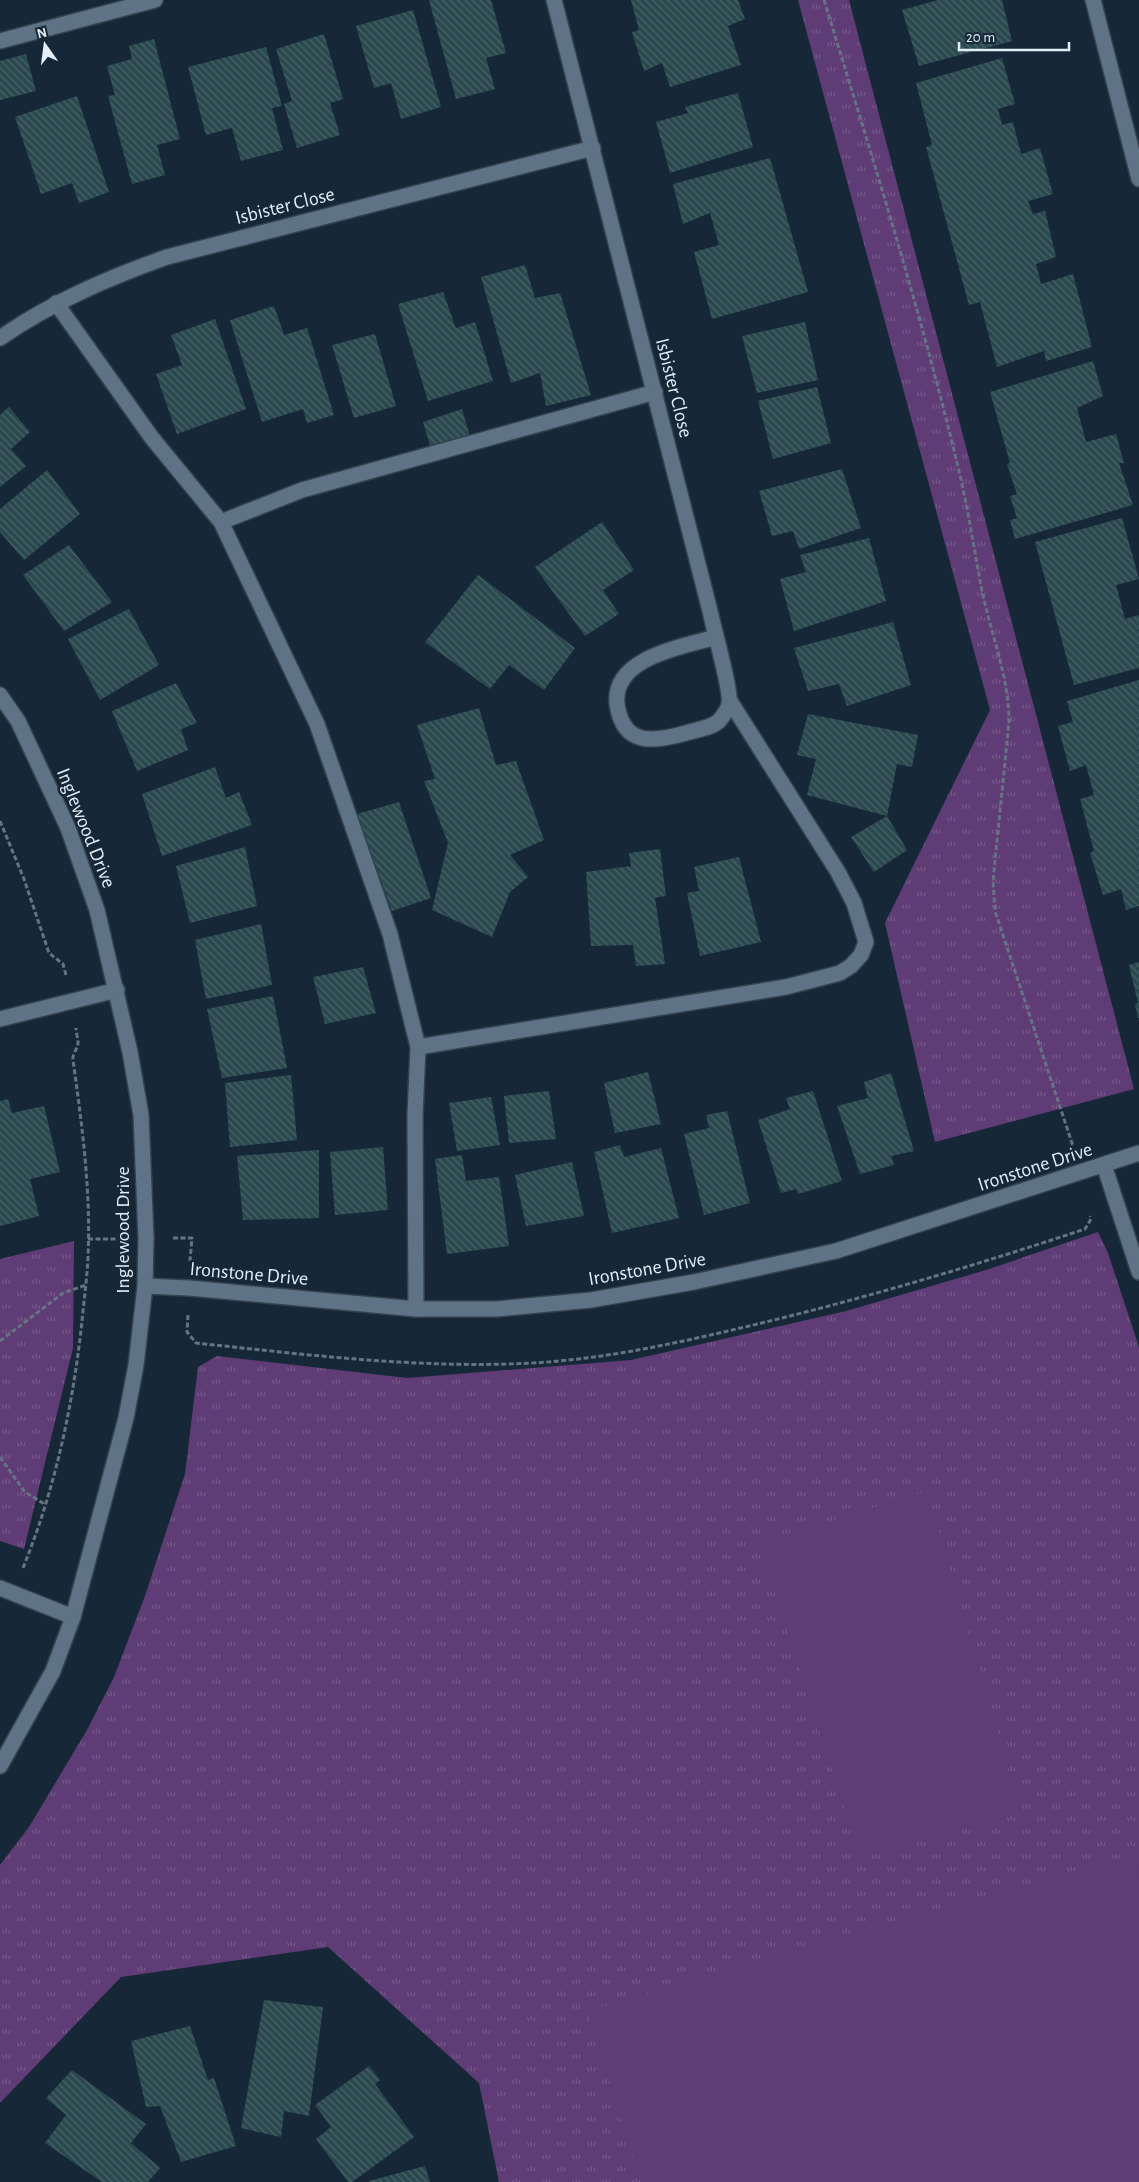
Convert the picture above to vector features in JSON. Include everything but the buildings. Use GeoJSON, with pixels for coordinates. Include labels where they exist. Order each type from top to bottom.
{"type":"FeatureCollection","features":[{"type":"Feature","properties":{"kind":"street"},"geometry":{"type":"LineString","coordinates":[[0,41],[155,0]]}},
{"type":"Feature","properties":{"kind":"street","name":"Isbister Close"},"geometry":{"type":"LineString","coordinates":[[554,0],[655,392],[716,637],[730,702]]}},
{"type":"Feature","properties":{"kind":"street"},"geometry":{"type":"LineString","coordinates":[[1092,0],[1139,179]]}},
{"type":"Feature","properties":{"kind":"street","name":"Isbister Close"},"geometry":{"type":"LineString","coordinates":[[0,338],[56,303],[110,278],[167,257],[593,148]]}},
{"type":"Feature","properties":{"kind":"street"},"geometry":{"type":"LineString","coordinates":[[56,303],[152,438],[221,522],[317,724],[390,934],[418,1047],[415,1116],[416,1309]]}},
{"type":"Feature","properties":{"kind":"street"},"geometry":{"type":"LineString","coordinates":[[221,522],[302,490],[655,392]]}},
{"type":"Feature","properties":{"kind":"street"},"geometry":{"type":"LineString","coordinates":[[716,637],[646,659],[632,666],[623,678],[618,690],[617,704],[622,721],[630,733],[645,740],[661,740],[716,723],[725,714],[730,702]]}},
{"type":"Feature","properties":{"kind":"street","name":"Inglewood Drive"},"geometry":{"type":"LineString","coordinates":[[0,695],[18,721],[68,828],[97,910],[117,990],[141,1115],[146,1204],[145,1286],[136,1365],[126,1418],[73,1617],[53,1670],[0,1766]]}},
{"type":"Feature","properties":{"kind":"street"},"geometry":{"type":"LineString","coordinates":[[418,1047],[786,987],[840,973],[851,966],[861,955],[866,942],[854,903],[832,864],[730,702]]}},
{"type":"Feature","properties":{"kind":"street"},"geometry":{"type":"LineString","coordinates":[[0,1019],[117,990]]}},
{"type":"Feature","properties":{"kind":"street","name":"Ironstone Drive"},"geometry":{"type":"LineString","coordinates":[[145,1286],[189,1288],[416,1309],[496,1309],[591,1300],[796,1261],[836,1251],[1139,1152]]}},
{"type":"Feature","properties":{"kind":"street"},"geometry":{"type":"LineString","coordinates":[[1104,1165],[1139,1272]]}},
{"type":"Feature","properties":{"kind":"street"},"geometry":{"type":"LineString","coordinates":[[7,1591],[73,1617]]}},
{"type":"Feature","properties":{"kind":"path"},"geometry":{"type":"LineString","coordinates":[[824,0],[907,276],[960,473],[982,593],[1006,679],[1009,722],[994,881],[995,910],[1071,1142]]}},
{"type":"Feature","properties":{"kind":"path"},"geometry":{"type":"LineString","coordinates":[[0,822],[24,879],[50,953],[63,964]]}},
{"type":"Feature","properties":{"kind":"path"},"geometry":{"type":"LineString","coordinates":[[7,1591],[36,1534],[46,1505],[61,1448],[76,1372],[88,1256],[88,1206],[81,1116],[72,1057],[78,1043]]}},
{"type":"Feature","properties":{"kind":"path"},"geometry":{"type":"LineString","coordinates":[[187,1332],[196,1343],[381,1363],[511,1364],[589,1358],[705,1336],[880,1292],[1085,1229],[1090,1219]]}},
{"type":"Feature","properties":{"kind":"path"},"geometry":{"type":"LineString","coordinates":[[0,1341],[63,1293],[86,1285]]}},
{"type":"Feature","properties":{"kind":"path"},"geometry":{"type":"LineString","coordinates":[[0,1457],[25,1492],[46,1505]]}},
{"type":"Feature","properties":{"kind":"green space"},"geometry":{"type":"Polygon","coordinates":[[[798,0],[849,0],[1134,1089],[935,1142],[885,923],[990,710],[798,0]]]}},
{"type":"Feature","properties":{"kind":"green space"},"geometry":{"type":"Polygon","coordinates":[[[1098,1232],[1108,1253],[1139,1347],[1139,2182],[499,2182],[479,2083],[328,1947],[121,1977],[0,2103],[0,1865],[29,1827],[87,1730],[114,1677],[145,1596],[185,1474],[198,1367],[217,1356],[407,1378],[631,1360],[846,1311],[986,1270],[1098,1232]]]}},
{"type":"Feature","properties":{"kind":"green space"},"geometry":{"type":"Polygon","coordinates":[[[74,1241],[73,1348],[24,1549],[0,1541],[0,1259],[74,1241]]]}},
{"type":"Feature","properties":{"kind":"green space"},"geometry":{"type":"Polygon","coordinates":[[[927,1491],[1021,1813],[860,1857],[759,1543],[927,1491]]]}},
{"type":"Feature","properties":{"kind":"green space"},"geometry":{"type":"Polygon","coordinates":[[[1133,1854],[1139,1875],[1139,2182],[641,2182],[587,2011],[1133,1854]]]}}]}
